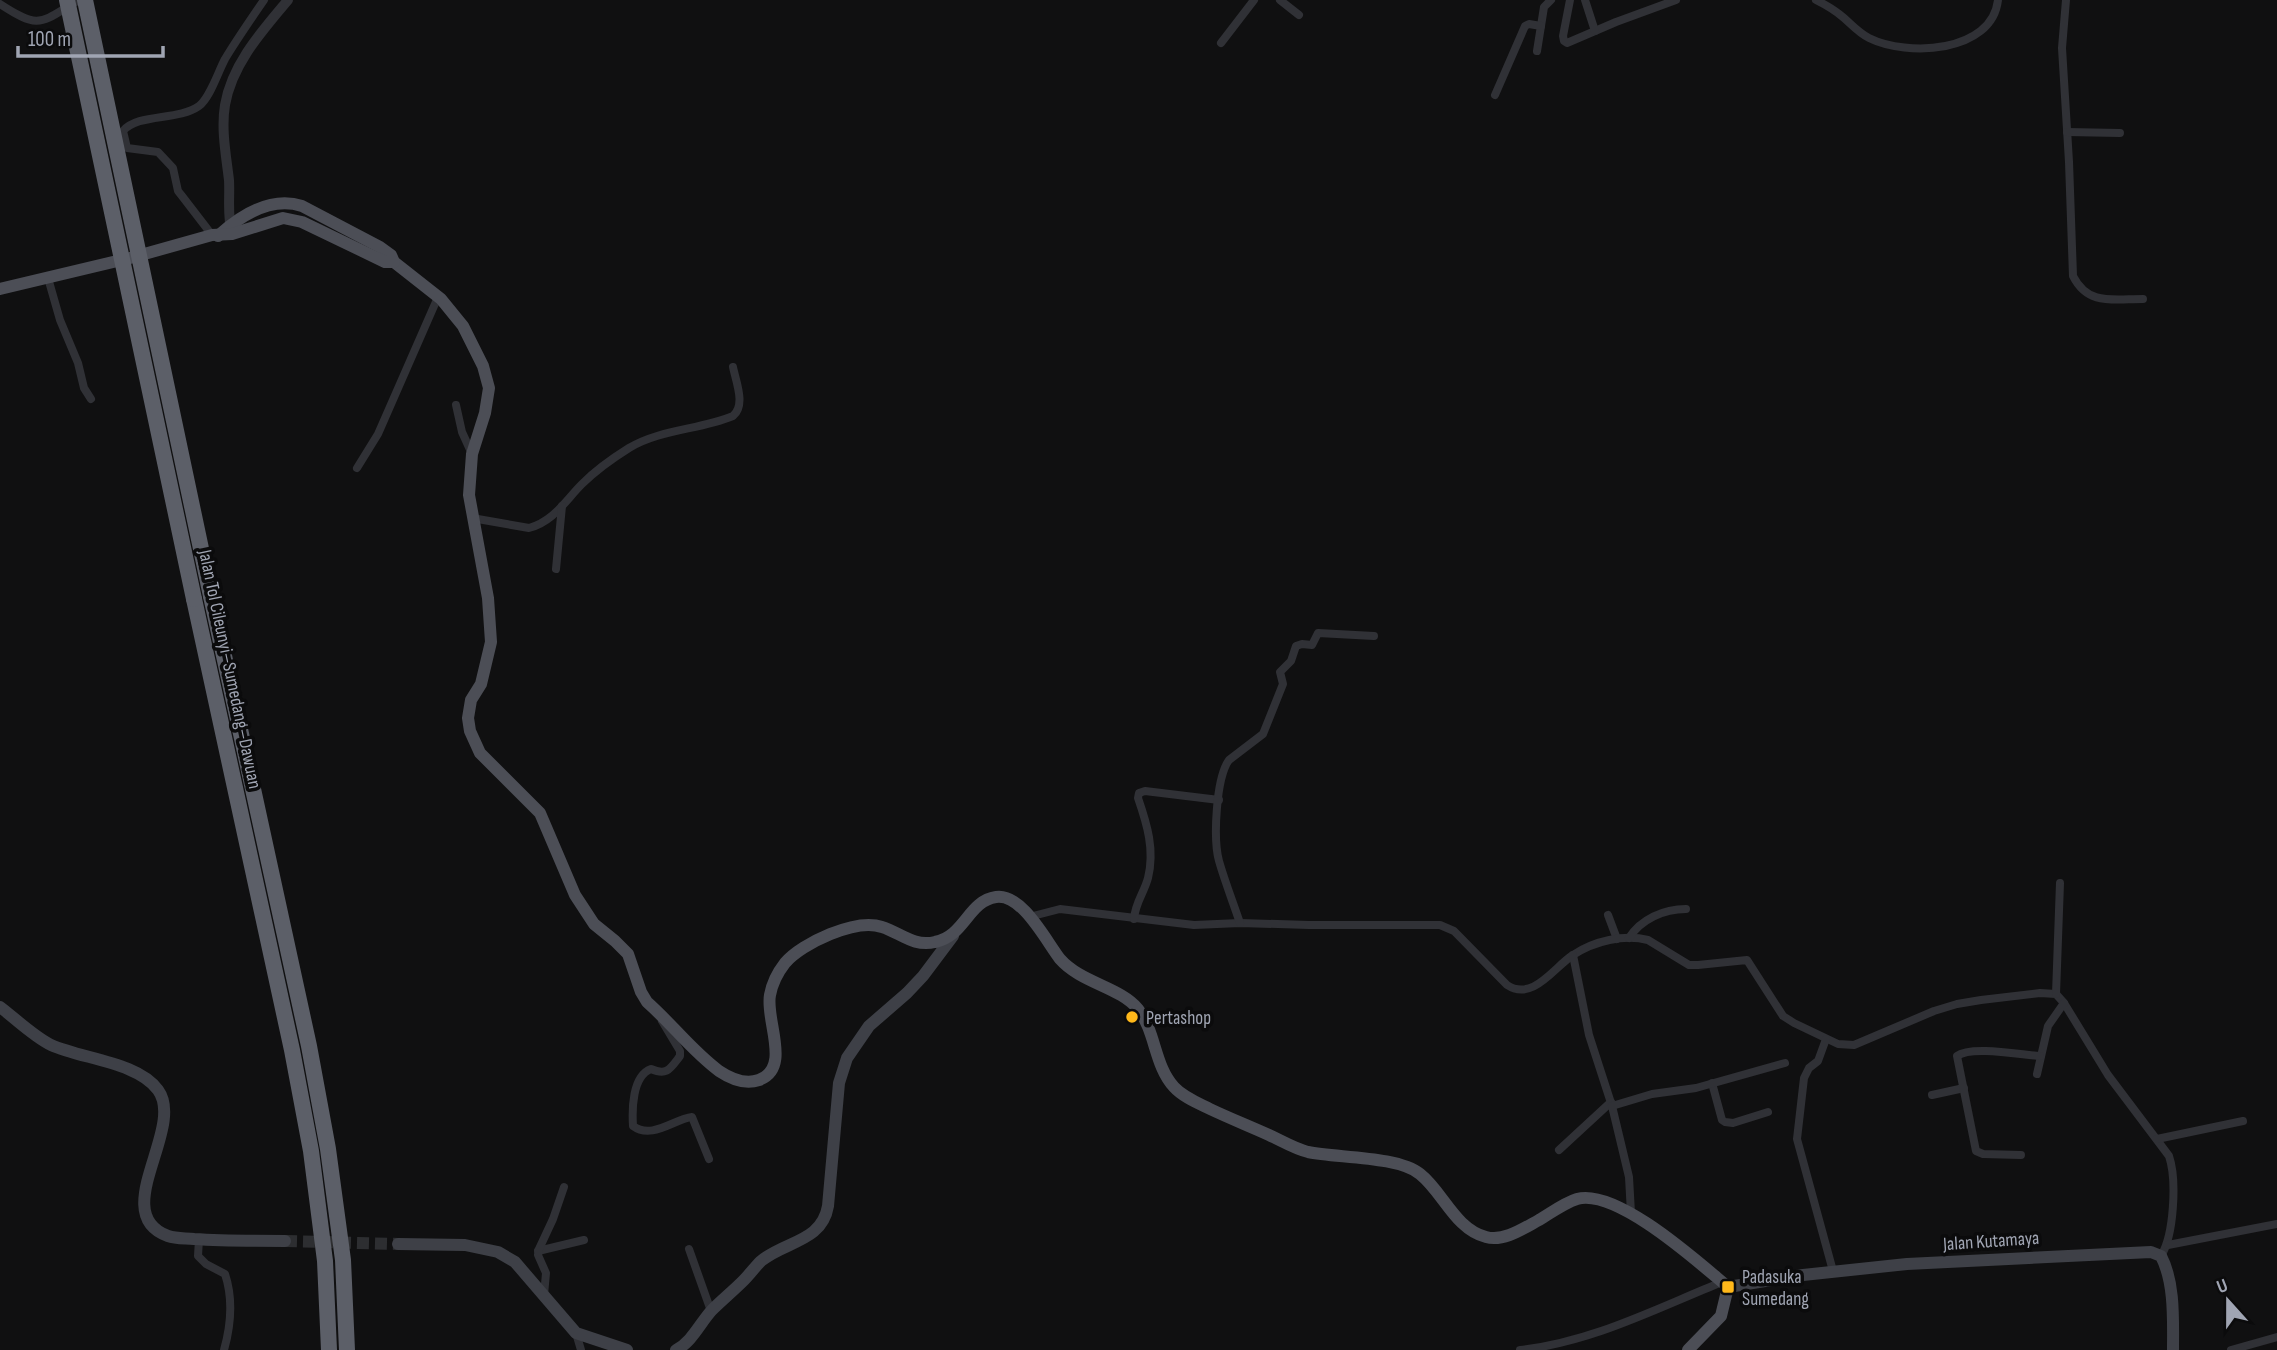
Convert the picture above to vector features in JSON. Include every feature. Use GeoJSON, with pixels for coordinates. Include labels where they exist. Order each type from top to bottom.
{"type":"FeatureCollection","features":[{"type":"Feature","properties":{"kind":"highway","name":"Jalan Tol Cileunyi–Sumedang–Dawuan"},"geometry":{"type":"LineString","coordinates":[[67,0],[292,1049],[309,1139],[325,1261],[329,1350]]}},
{"type":"Feature","properties":{"kind":"highway","name":"Jalan Tol Cileunyi–Sumedang–Dawuan"},"geometry":{"type":"LineString","coordinates":[[85,0],[309,1046],[328,1149],[343,1260],[347,1350]]}},
{"type":"Feature","properties":{"kind":"main road"},"geometry":{"type":"LineString","coordinates":[[231,229],[235,220],[263,207],[292,203],[306,217],[341,235],[380,247],[391,255],[394,262],[438,297],[467,333],[483,366],[489,388],[485,413],[472,454],[469,495],[488,598],[491,642],[481,684],[471,701],[468,718],[473,741],[501,775],[540,813],[585,914],[628,954],[640,992],[691,1046],[723,1073],[744,1082],[755,1082],[774,1068],[776,1048],[769,1008],[770,994],[777,975],[794,955],[816,940],[845,929],[870,925],[878,925],[908,940],[923,944],[953,936]]}},
{"type":"Feature","properties":{"kind":"main road"},"geometry":{"type":"LineString","coordinates":[[0,289],[130,258],[231,229],[283,218],[306,217]]}},
{"type":"Feature","properties":{"kind":"main road"},"geometry":{"type":"LineString","coordinates":[[676,1350],[684,1346],[711,1311],[771,1254],[812,1234],[824,1220],[828,1206],[839,1083],[847,1058],[869,1026],[923,976],[974,909],[991,898],[999,897],[1013,900],[1063,962],[1138,1009],[1175,1088],[1209,1108],[1299,1149],[1386,1162],[1412,1169],[1420,1174],[1468,1228],[1491,1239],[1516,1232],[1577,1199],[1601,1201],[1631,1213],[1687,1251],[1725,1284],[1721,1316],[1688,1350]]}},
{"type":"Feature","properties":{"kind":"main road"},"geometry":{"type":"LineString","coordinates":[[923,944],[926,960],[923,976]]}},
{"type":"Feature","properties":{"kind":"main road"},"geometry":{"type":"LineString","coordinates":[[0,1007],[51,1045],[130,1070],[150,1080],[160,1092],[164,1114],[144,1194],[144,1205],[152,1224],[166,1235],[200,1239],[285,1241]]}},
{"type":"Feature","properties":{"kind":"main road"},"geometry":{"type":"LineString","coordinates":[[398,1244],[465,1245],[498,1252],[515,1262],[576,1333],[627,1350]]}},
{"type":"Feature","properties":{"kind":"main road","name":"Jalan Kutamaya"},"geometry":{"type":"LineString","coordinates":[[1725,1284],[1907,1264],[2147,1252],[2161,1256]]}},
{"type":"Feature","properties":{"kind":"main road"},"geometry":{"type":"LineString","coordinates":[[2161,1256],[2168,1275],[2173,1350]]}},
{"type":"Feature","properties":{"kind":"street"},"geometry":{"type":"LineString","coordinates":[[0,4],[26,21],[42,22],[79,0]]}},
{"type":"Feature","properties":{"kind":"street"},"geometry":{"type":"LineString","coordinates":[[215,235],[178,191],[173,167],[158,152],[127,148],[123,131],[128,125],[180,114],[199,106],[207,98],[223,62],[264,0]]}},
{"type":"Feature","properties":{"kind":"street"},"geometry":{"type":"LineString","coordinates":[[231,229],[224,128],[230,85],[249,50],[288,0]]}},
{"type":"Feature","properties":{"kind":"street"},"geometry":{"type":"LineString","coordinates":[[1221,43],[1254,0]]}},
{"type":"Feature","properties":{"kind":"street"},"geometry":{"type":"LineString","coordinates":[[1280,0],[1299,15]]}},
{"type":"Feature","properties":{"kind":"street"},"geometry":{"type":"LineString","coordinates":[[1537,51],[1544,5],[1551,0]]}},
{"type":"Feature","properties":{"kind":"street"},"geometry":{"type":"LineString","coordinates":[[1570,0],[1563,36],[1564,42],[1572,43],[1595,31],[1674,0]]}},
{"type":"Feature","properties":{"kind":"street"},"geometry":{"type":"LineString","coordinates":[[1585,0],[1595,31]]}},
{"type":"Feature","properties":{"kind":"street"},"geometry":{"type":"LineString","coordinates":[[1816,0],[1868,37],[1896,48],[1919,50],[1937,48],[1976,34],[1997,11],[1998,0]]}},
{"type":"Feature","properties":{"kind":"street"},"geometry":{"type":"LineString","coordinates":[[2066,0],[2062,48],[2073,276],[2083,292],[2096,298],[2143,299]]}},
{"type":"Feature","properties":{"kind":"street"},"geometry":{"type":"LineString","coordinates":[[1495,95],[1525,26],[1541,26]]}},
{"type":"Feature","properties":{"kind":"street"},"geometry":{"type":"LineString","coordinates":[[2067,132],[2120,133]]}},
{"type":"Feature","properties":{"kind":"street"},"geometry":{"type":"LineString","coordinates":[[48,278],[84,388],[91,399]]}},
{"type":"Feature","properties":{"kind":"street"},"geometry":{"type":"LineString","coordinates":[[357,468],[376,438],[438,297]]}},
{"type":"Feature","properties":{"kind":"street"},"geometry":{"type":"LineString","coordinates":[[472,518],[529,528],[545,522],[592,475],[632,446],[667,433],[736,414],[740,401],[733,367]]}},
{"type":"Feature","properties":{"kind":"street"},"geometry":{"type":"LineString","coordinates":[[456,405],[462,432],[472,454]]}},
{"type":"Feature","properties":{"kind":"street"},"geometry":{"type":"LineString","coordinates":[[556,569],[562,506]]}},
{"type":"Feature","properties":{"kind":"street"},"geometry":{"type":"LineString","coordinates":[[1240,923],[1219,860],[1219,795],[1227,761],[1260,737],[1265,730],[1283,684],[1280,672],[1291,661],[1296,646],[1312,645],[1318,633],[1374,636]]}},
{"type":"Feature","properties":{"kind":"street"},"geometry":{"type":"LineString","coordinates":[[1134,919],[1136,903],[1149,874],[1150,848],[1139,793],[1145,791],[1219,795]]}},
{"type":"Feature","properties":{"kind":"street"},"geometry":{"type":"LineString","coordinates":[[2060,883],[2056,994],[2108,1075],[2165,1150],[2171,1163],[2173,1197],[2168,1245],[2161,1256]]}},
{"type":"Feature","properties":{"kind":"street"},"geometry":{"type":"LineString","coordinates":[[1029,917],[1048,910],[1075,909],[1194,925],[1440,925],[1454,931],[1507,985],[1516,990],[1539,984],[1573,955],[1592,945],[1617,939],[1648,940],[1691,965],[1746,960],[1783,1016],[1838,1044],[1854,1045],[1934,1010],[1957,1004],[2040,993],[2056,994]]}},
{"type":"Feature","properties":{"kind":"street"},"geometry":{"type":"LineString","coordinates":[[1629,938],[1634,929],[1654,915],[1686,909]]}},
{"type":"Feature","properties":{"kind":"street"},"geometry":{"type":"LineString","coordinates":[[1608,915],[1617,939]]}},
{"type":"Feature","properties":{"kind":"street"},"geometry":{"type":"LineString","coordinates":[[1573,955],[1589,1035],[1611,1104],[1629,1177],[1631,1213]]}},
{"type":"Feature","properties":{"kind":"street"},"geometry":{"type":"LineString","coordinates":[[2037,1074],[2048,1026],[2064,1003]]}},
{"type":"Feature","properties":{"kind":"street"},"geometry":{"type":"LineString","coordinates":[[659,1012],[681,1055],[664,1072],[651,1069],[643,1074],[632,1102],[634,1126],[638,1130],[654,1130],[692,1117],[709,1159]]}},
{"type":"Feature","properties":{"kind":"street"},"geometry":{"type":"LineString","coordinates":[[1826,1039],[1818,1061],[1809,1068],[1804,1078],[1797,1139],[1833,1271]]}},
{"type":"Feature","properties":{"kind":"street"},"geometry":{"type":"LineString","coordinates":[[2021,1155],[1976,1152],[1957,1056],[1976,1051],[2040,1056]]}},
{"type":"Feature","properties":{"kind":"street"},"geometry":{"type":"LineString","coordinates":[[1559,1150],[1611,1104],[1684,1090],[1785,1063]]}},
{"type":"Feature","properties":{"kind":"street"},"geometry":{"type":"LineString","coordinates":[[1712,1083],[1725,1122],[1768,1112]]}},
{"type":"Feature","properties":{"kind":"street"},"geometry":{"type":"LineString","coordinates":[[1932,1095],[1964,1088]]}},
{"type":"Feature","properties":{"kind":"street"},"geometry":{"type":"LineString","coordinates":[[2157,1139],[2244,1121]]}},
{"type":"Feature","properties":{"kind":"street"},"geometry":{"type":"LineString","coordinates":[[544,1295],[545,1271],[538,1251],[564,1186]]}},
{"type":"Feature","properties":{"kind":"street"},"geometry":{"type":"LineString","coordinates":[[2168,1245],[2277,1224]]}},
{"type":"Feature","properties":{"kind":"street"},"geometry":{"type":"LineString","coordinates":[[200,1239],[198,1256],[206,1264],[225,1273],[230,1290],[229,1332],[224,1350]]}},
{"type":"Feature","properties":{"kind":"street"},"geometry":{"type":"LineString","coordinates":[[538,1251],[584,1240]]}},
{"type":"Feature","properties":{"kind":"street"},"geometry":{"type":"LineString","coordinates":[[689,1249],[711,1311]]}},
{"type":"Feature","properties":{"kind":"street"},"geometry":{"type":"LineString","coordinates":[[1520,1350],[1566,1342],[1608,1330],[1725,1284]]}},
{"type":"Feature","properties":{"kind":"street"},"geometry":{"type":"LineString","coordinates":[[576,1333],[581,1350]]}},
{"type":"Feature","properties":{"kind":"street"},"geometry":{"type":"LineString","coordinates":[[2231,1350],[2277,1337]]}},
{"type":"Feature","properties":{"kind":"tunnel"},"geometry":{"type":"LineString","coordinates":[[285,1241],[398,1244]]}},
{"type":"Feature","properties":{"kind":"place","name":"Pertashop"},"geometry":{"type":"Point","coordinates":[1132,1017]}},
{"type":"Feature","properties":{"kind":"place","name":"Padasuka Sumedang"},"geometry":{"type":"Point","coordinates":[1728,1287]}}]}
